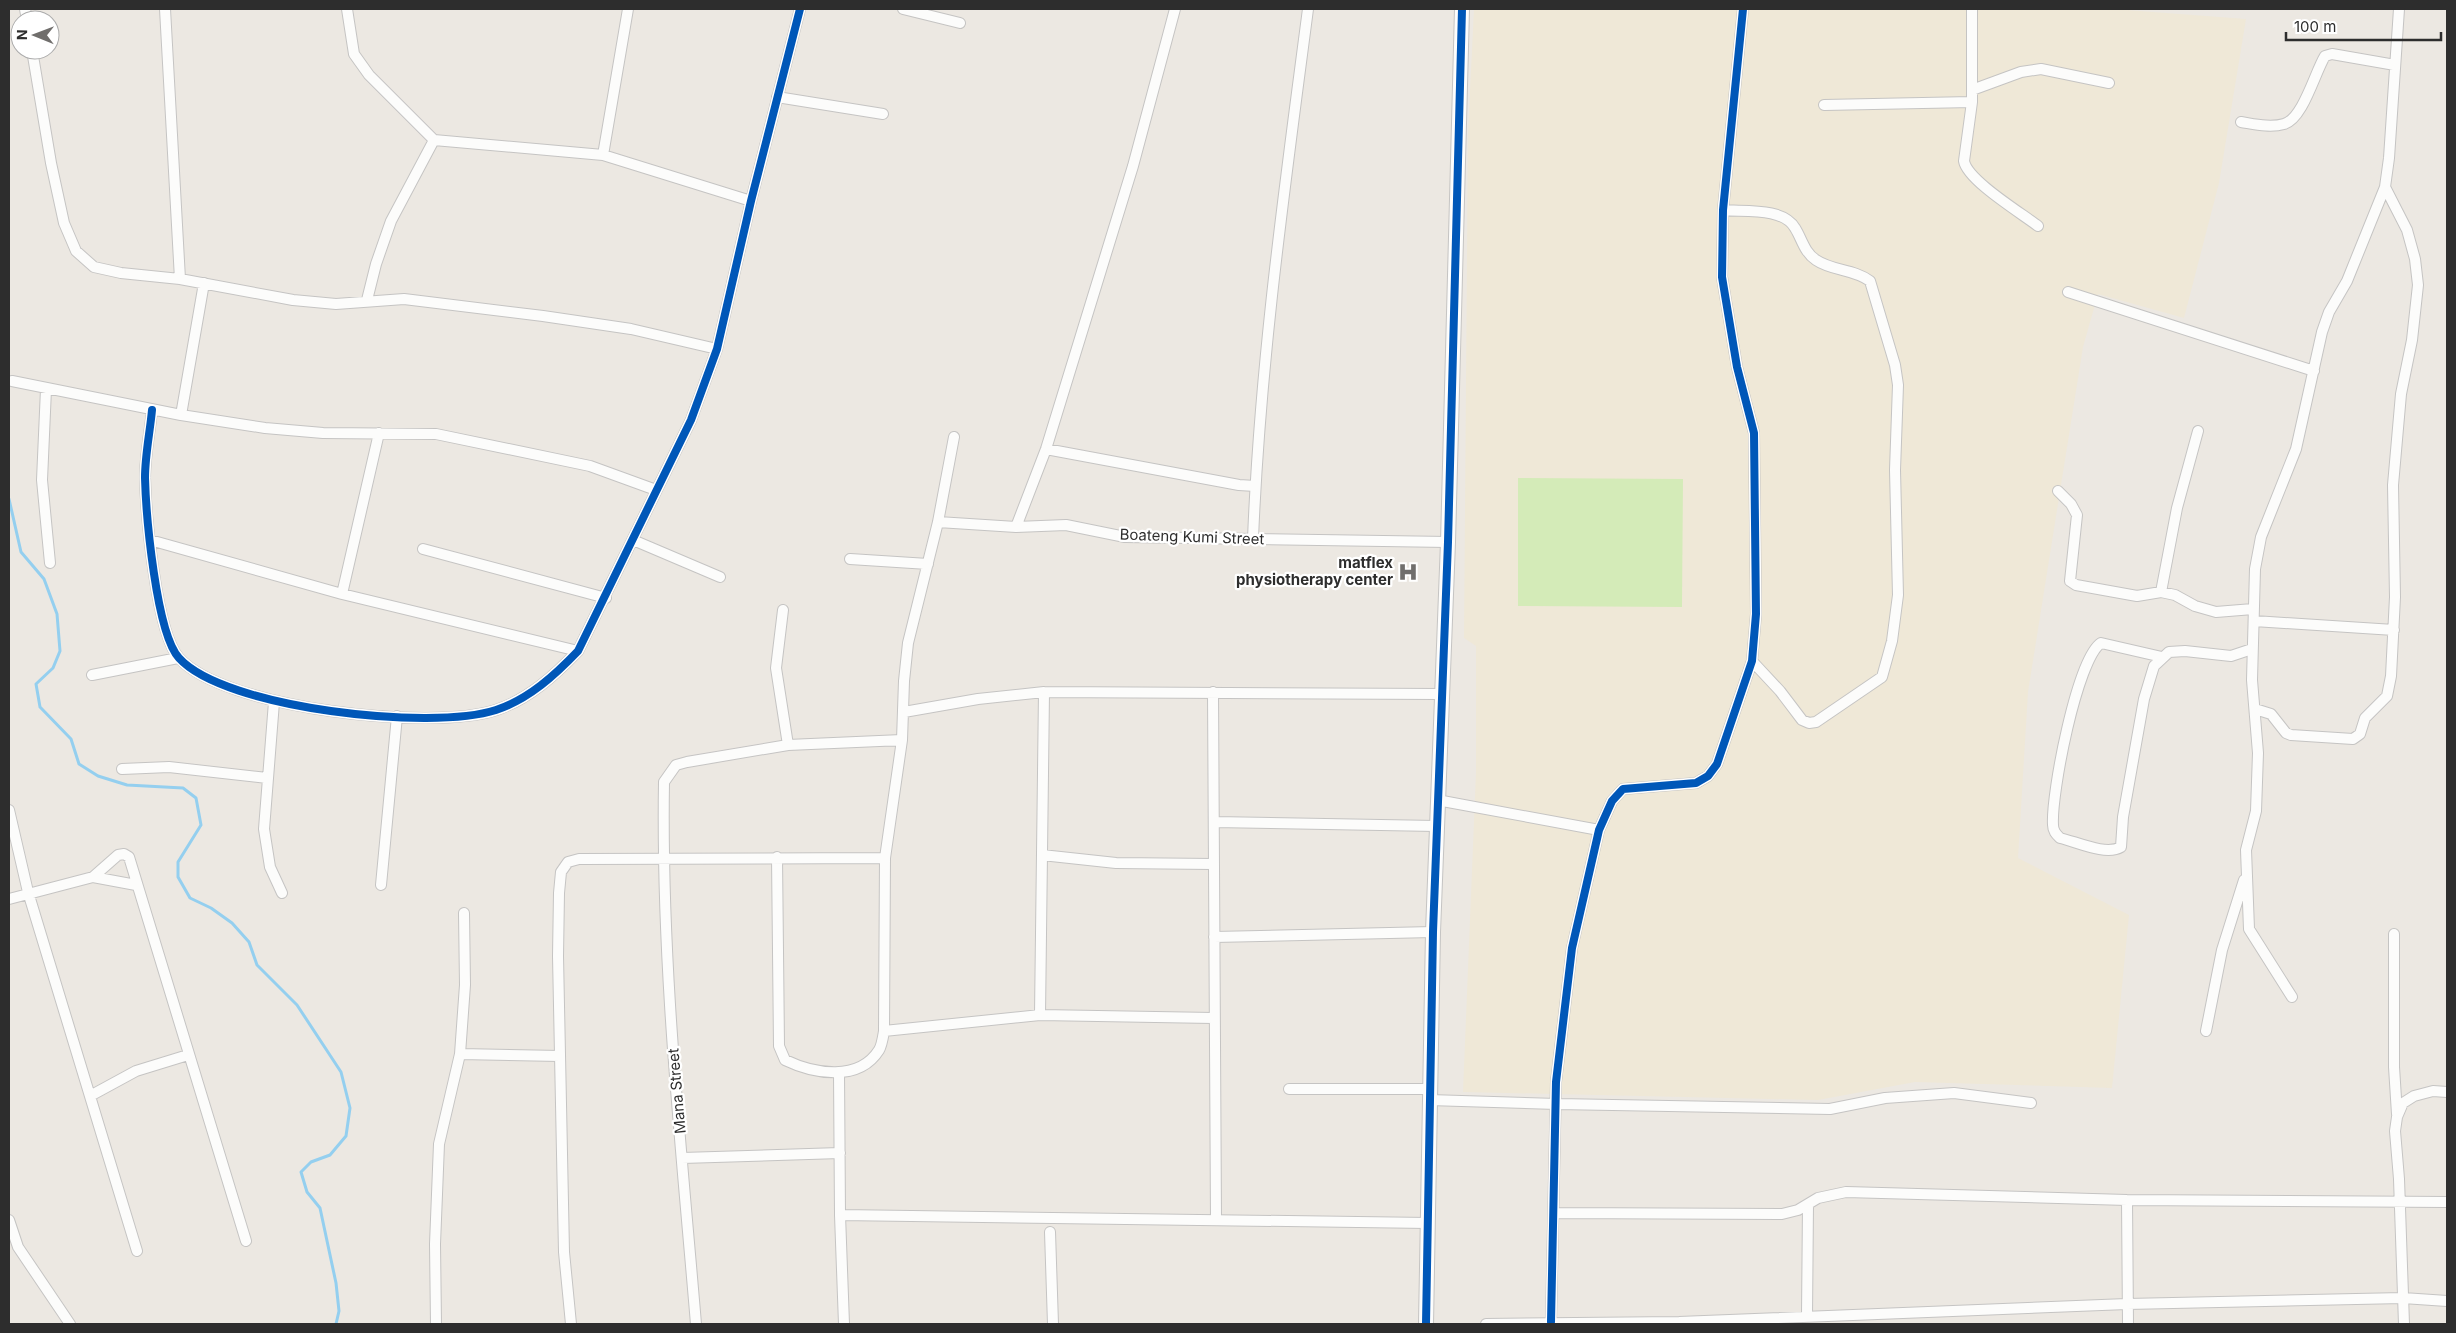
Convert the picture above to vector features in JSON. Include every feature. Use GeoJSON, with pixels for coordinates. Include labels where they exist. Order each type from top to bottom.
{"type":"FeatureCollection","features":[{"type":"Feature","properties":{"kind":"street"},"geometry":{"type":"LineString","coordinates":[[168,9],[180,279]]}},
{"type":"Feature","properties":{"kind":"street"},"geometry":{"type":"LineString","coordinates":[[347,9],[354,54],[369,75],[434,140],[603,155],[751,200]]}},
{"type":"Feature","properties":{"kind":"street"},"geometry":{"type":"LineString","coordinates":[[603,155],[628,9]]}},
{"type":"Feature","properties":{"kind":"street"},"geometry":{"type":"LineString","coordinates":[[152,410],[145,476],[150,540],[163,626],[178,658],[210,680],[274,702],[338,712],[451,718],[496,710],[525,696],[554,676],[578,651],[606,598],[691,420],[717,348],[751,200],[800,9]]}},
{"type":"Feature","properties":{"kind":"street"},"geometry":{"type":"LineString","coordinates":[[903,9],[960,23]]}},
{"type":"Feature","properties":{"kind":"street"},"geometry":{"type":"LineString","coordinates":[[1016,527],[1046,449],[1133,166],[1175,9]]}},
{"type":"Feature","properties":{"kind":"street"},"geometry":{"type":"LineString","coordinates":[[1253,539],[1255,486],[1276,258],[1308,9]]}},
{"type":"Feature","properties":{"kind":"street"},"geometry":{"type":"LineString","coordinates":[[1426,1324],[1433,932],[1448,542],[1462,9]]}},
{"type":"Feature","properties":{"kind":"street"},"geometry":{"type":"LineString","coordinates":[[1551,1322],[1556,1082],[1571,956],[1599,830],[1612,801],[1623,789],[1696,783],[1708,776],[1717,764],[1752,661],[1756,614],[1754,433],[1729,325],[1722,277],[1723,210],[1743,9]]}},
{"type":"Feature","properties":{"kind":"street"},"geometry":{"type":"LineString","coordinates":[[1972,9],[1972,102],[1964,161],[1965,168],[1977,180],[2038,226]]}},
{"type":"Feature","properties":{"kind":"street"},"geometry":{"type":"LineString","coordinates":[[2292,997],[2249,929],[2246,850],[2256,811],[2258,753],[2252,649],[2255,569],[2261,538],[2296,449],[2322,332],[2329,312],[2347,281],[2385,187],[2389,158],[2399,9]]}},
{"type":"Feature","properties":{"kind":"street"},"geometry":{"type":"LineString","coordinates":[[2241,122],[2268,125],[2284,124],[2293,120],[2325,56],[2332,54],[2395,65]]}},
{"type":"Feature","properties":{"kind":"street"},"geometry":{"type":"LineString","coordinates":[[34,60],[64,223],[76,251],[94,267],[121,273],[180,279],[293,300],[336,304],[368,300],[404,299],[543,316],[631,329],[717,348]]}},
{"type":"Feature","properties":{"kind":"street"},"geometry":{"type":"LineString","coordinates":[[1972,90],[2021,72],[2041,69],[2109,83]]}},
{"type":"Feature","properties":{"kind":"street"},"geometry":{"type":"LineString","coordinates":[[777,97],[883,114]]}},
{"type":"Feature","properties":{"kind":"street"},"geometry":{"type":"LineString","coordinates":[[1824,105],[1972,102]]}},
{"type":"Feature","properties":{"kind":"street"},"geometry":{"type":"LineString","coordinates":[[368,300],[376,264],[391,221],[434,140]]}},
{"type":"Feature","properties":{"kind":"street"},"geometry":{"type":"LineString","coordinates":[[2255,709],[2271,714],[2286,733],[2291,735],[2353,739],[2358,737],[2365,718],[2381,704],[2389,690],[2394,630],[2393,485],[2401,394],[2412,340],[2418,286],[2415,259],[2407,230],[2385,187]]}},
{"type":"Feature","properties":{"kind":"street"},"geometry":{"type":"LineString","coordinates":[[1723,210],[1782,215],[1794,226],[1808,254],[1818,261],[1860,273],[1870,280],[1895,365],[1898,385],[1895,470],[1898,595],[1892,641],[1882,677],[1816,722],[1810,723],[1802,720],[1780,691],[1752,661]]}},
{"type":"Feature","properties":{"kind":"street"},"geometry":{"type":"LineString","coordinates":[[181,415],[204,283]]}},
{"type":"Feature","properties":{"kind":"street"},"geometry":{"type":"LineString","coordinates":[[2068,292],[2314,371]]}},
{"type":"Feature","properties":{"kind":"street"},"geometry":{"type":"LineString","coordinates":[[12,382],[152,410],[264,428],[323,433],[436,434],[590,466],[656,490]]}},
{"type":"Feature","properties":{"kind":"street"},"geometry":{"type":"LineString","coordinates":[[46,388],[42,480],[50,563]]}},
{"type":"Feature","properties":{"kind":"street"},"geometry":{"type":"LineString","coordinates":[[2162,592],[2177,508],[2198,431]]}},
{"type":"Feature","properties":{"kind":"street"},"geometry":{"type":"LineString","coordinates":[[342,594],[379,433]]}},
{"type":"Feature","properties":{"kind":"street"},"geometry":{"type":"LineString","coordinates":[[777,857],[779,1046],[785,1060],[803,1069],[839,1073],[866,1066],[880,1049],[884,1031],[885,858],[902,740],[904,681],[908,643],[938,522],[954,437]]}},
{"type":"Feature","properties":{"kind":"street"},"geometry":{"type":"LineString","coordinates":[[1046,449],[1239,485],[1255,486]]}},
{"type":"Feature","properties":{"kind":"street"},"geometry":{"type":"LineString","coordinates":[[2058,491],[2071,504],[2077,515],[2070,581],[2076,585],[2137,596],[2162,592],[2175,595],[2195,606],[2216,612],[2254,609]]}},
{"type":"Feature","properties":{"kind":"street","name":"Boateng Kumi Street"},"geometry":{"type":"LineString","coordinates":[[938,522],[1016,527],[1066,525],[1125,537],[1448,542]]}},
{"type":"Feature","properties":{"kind":"street"},"geometry":{"type":"LineString","coordinates":[[150,540],[342,594],[578,651]]}},
{"type":"Feature","properties":{"kind":"street"},"geometry":{"type":"LineString","coordinates":[[633,540],[720,577]]}},
{"type":"Feature","properties":{"kind":"street"},"geometry":{"type":"LineString","coordinates":[[423,549],[606,598]]}},
{"type":"Feature","properties":{"kind":"street"},"geometry":{"type":"LineString","coordinates":[[850,559],[928,564]]}},
{"type":"Feature","properties":{"kind":"street"},"geometry":{"type":"LineString","coordinates":[[784,610],[776,668],[788,745]]}},
{"type":"Feature","properties":{"kind":"street"},"geometry":{"type":"LineString","coordinates":[[2254,621],[2394,630]]}},
{"type":"Feature","properties":{"kind":"street"},"geometry":{"type":"LineString","coordinates":[[2162,657],[2101,643],[2091,655],[2082,680],[2059,766],[2053,826],[2060,838],[2096,848],[2116,851],[2121,847],[2123,817],[2144,699],[2154,666],[2162,657],[2169,652],[2185,651],[2231,656],[2252,649]]}},
{"type":"Feature","properties":{"kind":"street"},"geometry":{"type":"LineString","coordinates":[[92,674],[178,658]]}},
{"type":"Feature","properties":{"kind":"street"},"geometry":{"type":"LineString","coordinates":[[904,712],[978,699],[1044,692],[1442,694]]}},
{"type":"Feature","properties":{"kind":"street"},"geometry":{"type":"LineString","coordinates":[[1040,1015],[1044,692]]}},
{"type":"Feature","properties":{"kind":"street"},"geometry":{"type":"LineString","coordinates":[[1212,692],[1216,1220]]}},
{"type":"Feature","properties":{"kind":"street"},"geometry":{"type":"LineString","coordinates":[[274,702],[264,829],[270,867],[282,893]]}},
{"type":"Feature","properties":{"kind":"street"},"geometry":{"type":"LineString","coordinates":[[381,885],[397,716]]}},
{"type":"Feature","properties":{"kind":"street","name":"Mana Street"},"geometry":{"type":"LineString","coordinates":[[696,1324],[671,1022],[664,857],[664,782],[676,765],[788,745],[902,740]]}},
{"type":"Feature","properties":{"kind":"street"},"geometry":{"type":"LineString","coordinates":[[122,769],[169,767],[267,778]]}},
{"type":"Feature","properties":{"kind":"street"},"geometry":{"type":"LineString","coordinates":[[1437,800],[1599,830]]}},
{"type":"Feature","properties":{"kind":"street"},"geometry":{"type":"LineString","coordinates":[[9,810],[28,892],[137,1251]]}},
{"type":"Feature","properties":{"kind":"street"},"geometry":{"type":"LineString","coordinates":[[1214,822],[1436,826]]}},
{"type":"Feature","properties":{"kind":"street"},"geometry":{"type":"LineString","coordinates":[[93,877],[118,856],[124,854],[129,857],[246,1241]]}},
{"type":"Feature","properties":{"kind":"street"},"geometry":{"type":"LineString","coordinates":[[1042,855],[1116,863],[1213,864]]}},
{"type":"Feature","properties":{"kind":"street"},"geometry":{"type":"LineString","coordinates":[[571,1324],[564,1252],[558,956],[561,872],[568,862],[579,858],[885,858]]}},
{"type":"Feature","properties":{"kind":"street"},"geometry":{"type":"LineString","coordinates":[[2206,1030],[2222,950],[2246,874]]}},
{"type":"Feature","properties":{"kind":"street"},"geometry":{"type":"LineString","coordinates":[[9,899],[28,892],[93,877],[136,885]]}},
{"type":"Feature","properties":{"kind":"street"},"geometry":{"type":"LineString","coordinates":[[436,1324],[434,1244],[439,1144],[460,1054],[465,985],[464,913]]}},
{"type":"Feature","properties":{"kind":"street"},"geometry":{"type":"LineString","coordinates":[[1214,937],[1433,932]]}},
{"type":"Feature","properties":{"kind":"street"},"geometry":{"type":"LineString","coordinates":[[2394,934],[2394,1066],[2397,1117],[2395,1131],[2400,1203],[2404,1324]]}},
{"type":"Feature","properties":{"kind":"street"},"geometry":{"type":"LineString","coordinates":[[884,1031],[1040,1015],[1213,1018]]}},
{"type":"Feature","properties":{"kind":"street"},"geometry":{"type":"LineString","coordinates":[[90,1096],[136,1071],[188,1054]]}},
{"type":"Feature","properties":{"kind":"street"},"geometry":{"type":"LineString","coordinates":[[460,1054],[560,1056]]}},
{"type":"Feature","properties":{"kind":"street"},"geometry":{"type":"LineString","coordinates":[[839,1073],[840,1215],[844,1324]]}},
{"type":"Feature","properties":{"kind":"street"},"geometry":{"type":"LineString","coordinates":[[1289,1089],[1429,1094],[1557,1104],[1830,1109],[1885,1098],[1954,1093],[2031,1103]]}},
{"type":"Feature","properties":{"kind":"street"},"geometry":{"type":"LineString","coordinates":[[2397,1117],[2403,1103],[2414,1096],[2433,1091],[2447,1092]]}},
{"type":"Feature","properties":{"kind":"street"},"geometry":{"type":"LineString","coordinates":[[682,1158],[840,1153]]}},
{"type":"Feature","properties":{"kind":"street"},"geometry":{"type":"LineString","coordinates":[[1554,1213],[1782,1214],[1818,1198],[1846,1192],[2127,1200],[2447,1202]]}},
{"type":"Feature","properties":{"kind":"street"},"geometry":{"type":"LineString","coordinates":[[2127,1200],[2128,1324]]}},
{"type":"Feature","properties":{"kind":"street"},"geometry":{"type":"LineString","coordinates":[[1807,1316],[1808,1204]]}},
{"type":"Feature","properties":{"kind":"street"},"geometry":{"type":"LineString","coordinates":[[840,1215],[1428,1223]]}},
{"type":"Feature","properties":{"kind":"street"},"geometry":{"type":"LineString","coordinates":[[9,1220],[18,1247],[70,1324]]}},
{"type":"Feature","properties":{"kind":"street"},"geometry":{"type":"LineString","coordinates":[[1050,1232],[1053,1324]]}},
{"type":"Feature","properties":{"kind":"street"},"geometry":{"type":"LineString","coordinates":[[1486,1324],[1680,1322],[2127,1304],[2403,1298],[2447,1301]]}},
{"type":"Feature","properties":{"kind":"shaded area"},"geometry":{"type":"Polygon","coordinates":[[[1474,9],[2113,9],[2246,19],[2219,183],[2184,318],[2098,294],[2083,347],[2028,692],[2018,858],[2129,915],[2112,1088],[1915,1082],[1818,1100],[1463,1092],[1476,772],[1476,646],[1464,638],[1468,131],[1474,9]]]}},
{"type":"Feature","properties":{"kind":"green space"},"geometry":{"type":"Polygon","coordinates":[[[1518,478],[1683,479],[1682,607],[1518,606],[1518,478]]]}},
{"type":"Feature","properties":{"kind":"waterway"},"geometry":{"type":"LineString","coordinates":[[9,499],[21,552],[44,579],[57,614],[60,651],[53,668],[36,684],[40,707],[71,739],[79,764],[98,776],[127,785],[183,788],[196,798],[201,825],[178,862],[178,877],[190,898],[211,908],[232,923],[249,942],[257,965],[297,1005],[341,1072],[350,1108],[346,1136],[330,1155],[311,1162],[301,1172],[307,1192],[320,1208],[336,1283],[339,1311],[336,1324]]}},
{"type":"Feature","properties":{"kind":"cycle path"},"geometry":{"type":"LineString","coordinates":[[152,410],[145,478],[150,544],[158,600],[164,624],[171,645],[179,658],[203,676],[239,691],[331,711],[426,718],[466,716],[496,710],[520,700],[551,677],[578,651],[691,420],[717,349],[751,201],[800,9]]}},
{"type":"Feature","properties":{"kind":"cycle path"},"geometry":{"type":"LineString","coordinates":[[1426,1324],[1433,932],[1448,542],[1462,9]]}},
{"type":"Feature","properties":{"kind":"cycle path"},"geometry":{"type":"LineString","coordinates":[[1551,1322],[1556,1082],[1572,948],[1599,830],[1612,801],[1623,789],[1696,783],[1708,776],[1717,764],[1752,661],[1756,614],[1754,433],[1737,367],[1722,277],[1723,210],[1743,9]]}},
{"type":"Feature","properties":{"kind":"place","name":"matflex physiotherapy center"},"geometry":{"type":"Point","coordinates":[1408,572]}}]}
